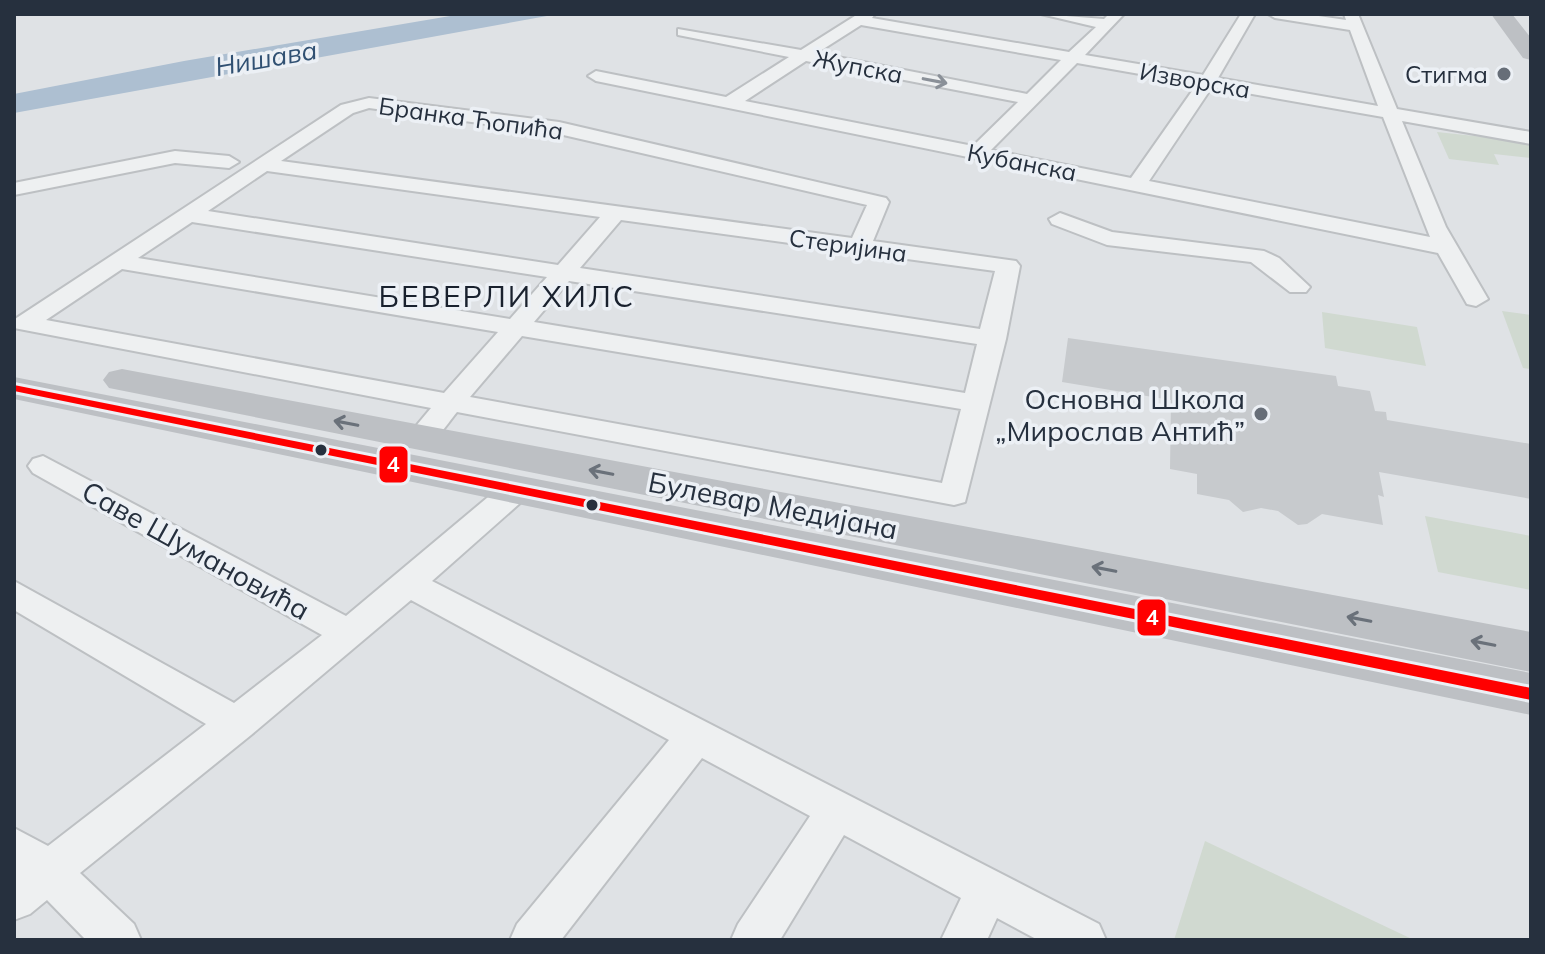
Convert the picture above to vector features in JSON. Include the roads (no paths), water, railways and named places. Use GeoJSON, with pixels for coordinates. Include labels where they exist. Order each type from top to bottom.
{"type":"FeatureCollection","features":[{"type":"Feature","properties":{"kind":"main road"},"geometry":{"type":"LineString","coordinates":[[1501,14],[1528,45]]}},
{"type":"Feature","properties":{"kind":"main road","name":"Булевар Медијана"},"geometry":{"type":"LineString","coordinates":[[19,342],[436,420],[1531,652]]}},
{"type":"Feature","properties":{"kind":"main road","name":"Булевар Медијана"},"geometry":{"type":"LineString","coordinates":[[14,388],[1531,694]]}},
{"type":"Feature","properties":{"kind":"street"},"geometry":{"type":"LineString","coordinates":[[1048,14],[1112,19]]}},
{"type":"Feature","properties":{"kind":"street"},"geometry":{"type":"LineString","coordinates":[[1136,185],[1207,82],[1248,14]]}},
{"type":"Feature","properties":{"kind":"street"},"geometry":{"type":"LineString","coordinates":[[1275,14],[1354,20],[1435,227],[1476,299]]}},
{"type":"Feature","properties":{"kind":"street"},"geometry":{"type":"LineString","coordinates":[[729,103],[864,17]]}},
{"type":"Feature","properties":{"kind":"street","name":"Изворска"},"geometry":{"type":"LineString","coordinates":[[864,17],[1072,60],[1531,138]]}},
{"type":"Feature","properties":{"kind":"street"},"geometry":{"type":"LineString","coordinates":[[976,154],[1112,19]]}},
{"type":"Feature","properties":{"kind":"street","name":"Жупска"},"geometry":{"type":"LineString","coordinates":[[683,32],[1032,100]]}},
{"type":"Feature","properties":{"kind":"street","name":"Кубанска"},"geometry":{"type":"LineString","coordinates":[[596,76],[1449,248]]}},
{"type":"Feature","properties":{"kind":"street","name":"Бранка Ћопића"},"geometry":{"type":"LineString","coordinates":[[19,342],[121,262],[347,109],[369,103],[559,128],[879,202],[859,247]]}},
{"type":"Feature","properties":{"kind":"street"},"geometry":{"type":"LineString","coordinates":[[14,189],[175,157],[229,162]]}},
{"type":"Feature","properties":{"kind":"street","name":"Стеријина"},"geometry":{"type":"LineString","coordinates":[[265,165],[1008,266],[954,495]]}},
{"type":"Feature","properties":{"kind":"street"},"geometry":{"type":"LineString","coordinates":[[436,420],[616,212]]}},
{"type":"Feature","properties":{"kind":"street"},"geometry":{"type":"LineString","coordinates":[[190,215],[993,339]]}},
{"type":"Feature","properties":{"kind":"street"},"geometry":{"type":"LineString","coordinates":[[1060,219],[1107,238],[1168,248],[1256,256],[1271,263],[1298,287]]}},
{"type":"Feature","properties":{"kind":"street"},"geometry":{"type":"LineString","coordinates":[[121,262],[977,403]]}},
{"type":"Feature","properties":{"kind":"street","name":"Булевар Медијана"},"geometry":{"type":"LineString","coordinates":[[436,420],[954,495]]}},
{"type":"Feature","properties":{"kind":"street","name":"Саве Шумановића"},"geometry":{"type":"LineString","coordinates":[[43,466],[349,634]]}},
{"type":"Feature","properties":{"kind":"street"},"geometry":{"type":"LineString","coordinates":[[14,899],[31,859],[238,724],[410,584],[517,489]]}},
{"type":"Feature","properties":{"kind":"street"},"geometry":{"type":"LineString","coordinates":[[410,584],[1083,940]]}},
{"type":"Feature","properties":{"kind":"street"},"geometry":{"type":"LineString","coordinates":[[14,594],[238,724]]}},
{"type":"Feature","properties":{"kind":"street"},"geometry":{"type":"LineString","coordinates":[[533,940],[695,737]]}},
{"type":"Feature","properties":{"kind":"street"},"geometry":{"type":"LineString","coordinates":[[754,940],[836,811]]}},
{"type":"Feature","properties":{"kind":"street"},"geometry":{"type":"LineString","coordinates":[[31,859],[118,940]]}},
{"type":"Feature","properties":{"kind":"street"},"geometry":{"type":"LineString","coordinates":[[964,940],[987,890]]}},
{"type":"Feature","properties":{"kind":"water","name":"Нишава"},"geometry":{"type":"Polygon","coordinates":[[[462,14],[558,14],[14,113],[14,94],[184,61],[462,14]]]}},
{"type":"Feature","properties":{"kind":"place","name":"Стигма"},"geometry":{"type":"Point","coordinates":[1504,74]}},
{"type":"Feature","properties":{"kind":"place","name":"Основна Школа „Мирослав Антић”"},"geometry":{"type":"Point","coordinates":[1261,414]}},
{"type":"Feature","properties":{"kind":"district","name":"БЕВЕРЛИ ХИЛС"},"geometry":{"type":"Point","coordinates":[507,296]}}]}
